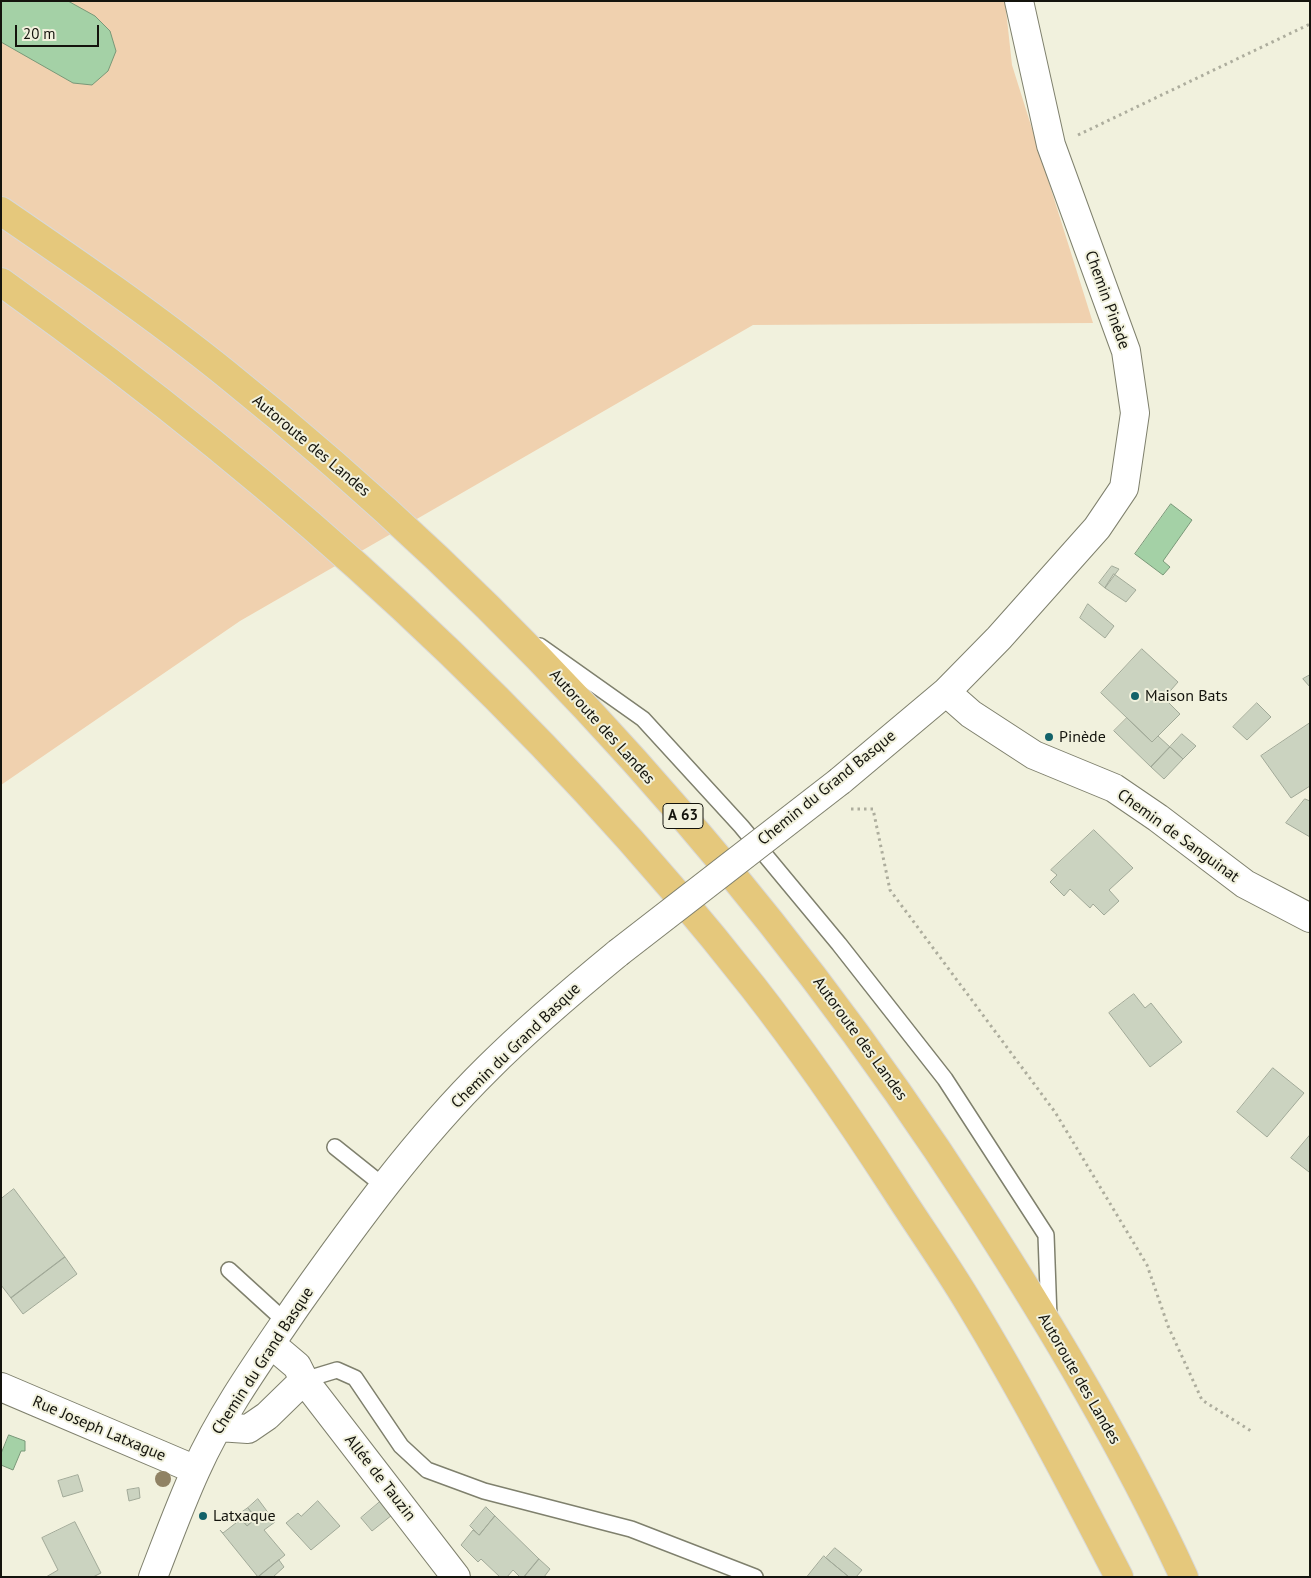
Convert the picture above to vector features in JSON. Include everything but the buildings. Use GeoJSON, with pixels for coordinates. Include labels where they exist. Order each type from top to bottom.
{"type":"FeatureCollection","features":[{"type":"Feature","properties":{"kind":"highway","name":"Autoroute des Landes"},"geometry":{"type":"LineString","coordinates":[[1,211],[90,272],[222,370],[394,517],[502,619],[596,717],[702,837],[800,958],[918,1118],[1019,1276],[1101,1415],[1184,1577]]}},
{"type":"Feature","properties":{"kind":"highway"},"geometry":{"type":"LineString","coordinates":[[1,282],[174,410],[259,479],[342,551],[465,664],[559,760],[648,860],[754,988],[850,1120],[968,1302],[1049,1442],[1119,1577]]}},
{"type":"Feature","properties":{"kind":"street","name":"Chemin Pinède"},"geometry":{"type":"LineString","coordinates":[[946,692],[999,638],[1097,528],[1124,488],[1135,413],[1126,351],[1051,145],[1018,1]]}},
{"type":"Feature","properties":{"kind":"street","name":"Chemin du Grand Basque"},"geometry":{"type":"LineString","coordinates":[[153,1577],[196,1470],[218,1427],[271,1344],[345,1237],[438,1122],[488,1068],[566,996],[618,953],[840,781],[946,692]]}},
{"type":"Feature","properties":{"kind":"street","name":"Chemin de Sanguinat"},"geometry":{"type":"LineString","coordinates":[[946,692],[971,714],[1034,755],[1114,788],[1158,818],[1245,884],[1310,918]]}},
{"type":"Feature","properties":{"kind":"street","name":"Allée de Tauzin"},"geometry":{"type":"LineString","coordinates":[[271,1344],[297,1366],[304,1380],[456,1577]]}},
{"type":"Feature","properties":{"kind":"street"},"geometry":{"type":"LineString","coordinates":[[218,1427],[248,1429],[267,1416],[304,1380]]}},
{"type":"Feature","properties":{"kind":"street","name":"Rue Joseph Latxague"},"geometry":{"type":"LineString","coordinates":[[1,1387],[196,1470]]}},
{"type":"Feature","properties":{"kind":"lane"},"geometry":{"type":"LineString","coordinates":[[502,619],[643,719],[741,826],[839,944],[945,1079],[1046,1235],[1049,1326]]}},
{"type":"Feature","properties":{"kind":"lane"},"geometry":{"type":"LineString","coordinates":[[335,1147],[385,1187]]}},
{"type":"Feature","properties":{"kind":"lane"},"geometry":{"type":"LineString","coordinates":[[229,1270],[286,1322]]}},
{"type":"Feature","properties":{"kind":"lane"},"geometry":{"type":"LineString","coordinates":[[304,1380],[337,1370],[355,1378],[401,1446],[427,1470],[484,1491],[631,1529],[755,1577]]}},
{"type":"Feature","properties":{"kind":"path"},"geometry":{"type":"LineString","coordinates":[[1075,137],[1310,24]]}},
{"type":"Feature","properties":{"kind":"path"},"geometry":{"type":"LineString","coordinates":[[845,808],[873,809],[890,890],[1056,1112],[1147,1265],[1168,1326],[1202,1400],[1251,1432]]}},
{"type":"Feature","properties":{"kind":"shaded area"},"geometry":{"type":"Polygon","coordinates":[[[1,1],[1005,1],[1012,65],[1093,323],[753,325],[240,621],[1,785],[1,1]]]}},
{"type":"Feature","properties":{"kind":"shaded area"},"geometry":{"type":"Polygon","coordinates":[[[1,1],[68,1],[95,16],[110,31],[116,51],[108,71],[92,85],[73,83],[1,42],[1,1]]]}},
{"type":"Feature","properties":{"kind":"shaded area"},"geometry":{"type":"Polygon","coordinates":[[[1171,504],[1192,520],[1163,561],[1170,567],[1163,575],[1135,554],[1171,504]]]}},
{"type":"Feature","properties":{"kind":"shaded area"},"geometry":{"type":"Polygon","coordinates":[[[9,1435],[25,1441],[25,1451],[21,1451],[13,1470],[1,1465],[1,1454],[9,1435]]]}},
{"type":"Feature","properties":{"kind":"place","name":"Maison Bats"},"geometry":{"type":"Point","coordinates":[1135,696]}},
{"type":"Feature","properties":{"kind":"place","name":"Pinède"},"geometry":{"type":"Point","coordinates":[1049,737]}},
{"type":"Feature","properties":{"kind":"place","name":"Latxaque"},"geometry":{"type":"Point","coordinates":[203,1516]}}]}
